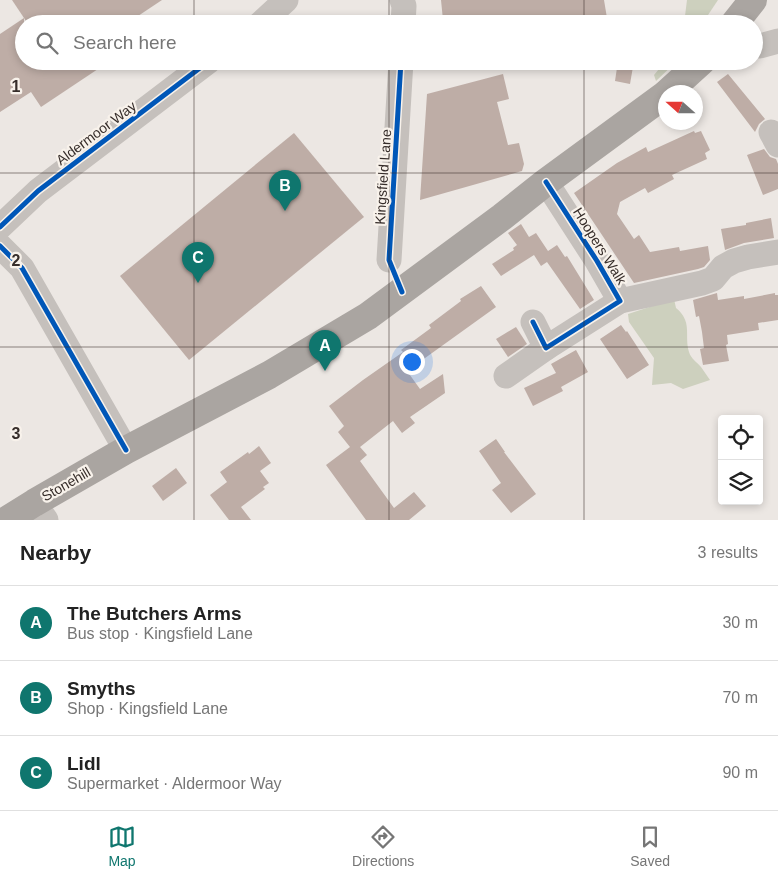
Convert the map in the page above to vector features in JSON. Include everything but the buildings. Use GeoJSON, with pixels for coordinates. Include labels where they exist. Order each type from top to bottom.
{"type":"FeatureCollection","features":[{"type":"Feature","properties":{"kind":"main road"},"geometry":{"type":"LineString","coordinates":[[741,15],[752,0]]}},
{"type":"Feature","properties":{"kind":"main road","name":"Stonehill"},"geometry":{"type":"LineString","coordinates":[[676,85],[692,70]]}},
{"type":"Feature","properties":{"kind":"main road","name":"Stonehill"},"geometry":{"type":"LineString","coordinates":[[7,520],[40,511],[126,450],[269,375],[368,316],[658,100]]}},
{"type":"Feature","properties":{"kind":"street"},"geometry":{"type":"LineString","coordinates":[[270,15],[286,0]]}},
{"type":"Feature","properties":{"kind":"street"},"geometry":{"type":"LineString","coordinates":[[402,0],[404,15]]}},
{"type":"Feature","properties":{"kind":"street","name":"Aldermoor Way"},"geometry":{"type":"LineString","coordinates":[[0,227],[38,191],[197,70]]}},
{"type":"Feature","properties":{"kind":"street","name":"Kingsfield Lane"},"geometry":{"type":"LineString","coordinates":[[389,260],[400,70]]}},
{"type":"Feature","properties":{"kind":"street","name":"Hoopers Walk"},"geometry":{"type":"LineString","coordinates":[[506,376],[620,301],[597,261],[546,182]]}},
{"type":"Feature","properties":{"kind":"street"},"geometry":{"type":"LineString","coordinates":[[0,246],[22,268],[126,450]]}},
{"type":"Feature","properties":{"kind":"street"},"geometry":{"type":"LineString","coordinates":[[620,301],[702,283],[713,279],[724,267],[734,261],[778,252]]}},
{"type":"Feature","properties":{"kind":"street"},"geometry":{"type":"LineString","coordinates":[[533,322],[546,348]]}},
{"type":"Feature","properties":{"kind":"green space"},"geometry":{"type":"Polygon","coordinates":[[[687,0],[718,0],[708,15],[685,15],[687,0]]]}},
{"type":"Feature","properties":{"kind":"green space"},"geometry":{"type":"Polygon","coordinates":[[[658,70],[668,70],[656,81],[654,75],[658,70]]]}},
{"type":"Feature","properties":{"kind":"green space"},"geometry":{"type":"Polygon","coordinates":[[[674,299],[676,308],[681,313],[686,324],[690,354],[710,380],[683,389],[671,383],[652,385],[654,358],[629,322],[628,314],[674,299]]]}},
{"type":"Feature","properties":{"kind":"cycle path"},"geometry":{"type":"LineString","coordinates":[[0,227],[38,191],[197,70]]}},
{"type":"Feature","properties":{"kind":"cycle path"},"geometry":{"type":"LineString","coordinates":[[400,70],[389,260],[402,292]]}},
{"type":"Feature","properties":{"kind":"cycle path"},"geometry":{"type":"LineString","coordinates":[[533,322],[546,348],[620,301],[597,261],[546,182]]}},
{"type":"Feature","properties":{"kind":"cycle path"},"geometry":{"type":"LineString","coordinates":[[0,246],[22,268],[126,450]]}},
{"type":"Feature","properties":{"kind":"place","name":"Smyths"},"geometry":{"type":"Point","coordinates":[285,211]}},
{"type":"Feature","properties":{"kind":"place","name":"Lidl"},"geometry":{"type":"Point","coordinates":[198,283]}},
{"type":"Feature","properties":{"kind":"place","name":"The Butchers Arms"},"geometry":{"type":"Point","coordinates":[325,371]}}]}
